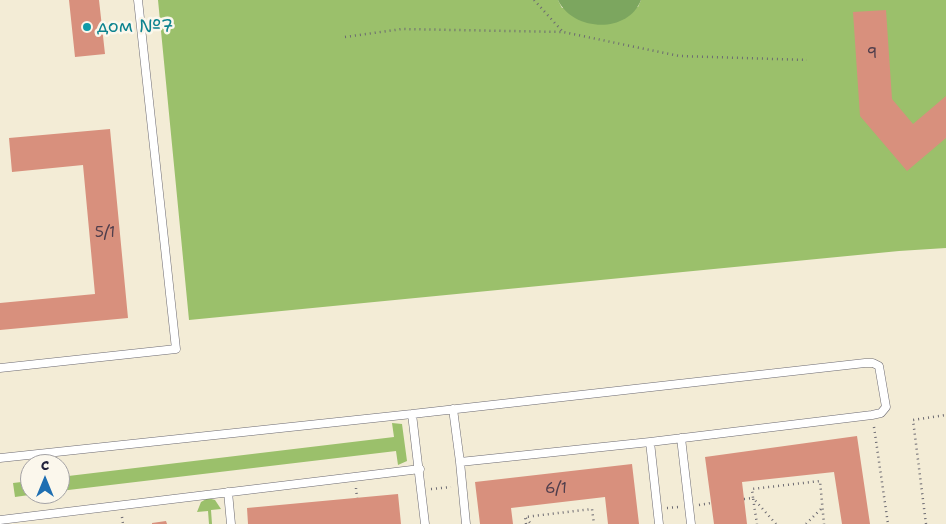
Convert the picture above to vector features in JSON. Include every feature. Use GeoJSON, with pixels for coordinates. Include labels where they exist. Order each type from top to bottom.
{"type":"FeatureCollection","features":[{"type":"Feature","properties":{"kind":"lane"},"geometry":{"type":"LineString","coordinates":[[0,368],[176,349],[138,0]]}},
{"type":"Feature","properties":{"kind":"lane"},"geometry":{"type":"LineString","coordinates":[[0,458],[865,363],[873,363],[879,366],[886,407],[881,413],[650,442],[460,462]]}},
{"type":"Feature","properties":{"kind":"lane"},"geometry":{"type":"LineString","coordinates":[[453,409],[466,524]]}},
{"type":"Feature","properties":{"kind":"lane"},"geometry":{"type":"LineString","coordinates":[[412,414],[425,524]]}},
{"type":"Feature","properties":{"kind":"lane"},"geometry":{"type":"LineString","coordinates":[[681,438],[691,524]]}},
{"type":"Feature","properties":{"kind":"lane"},"geometry":{"type":"LineString","coordinates":[[650,442],[659,524]]}},
{"type":"Feature","properties":{"kind":"lane"},"geometry":{"type":"LineString","coordinates":[[0,520],[420,469]]}},
{"type":"Feature","properties":{"kind":"lane"},"geometry":{"type":"LineString","coordinates":[[228,492],[231,524]]}},
{"type":"Feature","properties":{"kind":"path"},"geometry":{"type":"LineString","coordinates":[[534,0],[563,32]]}},
{"type":"Feature","properties":{"kind":"path"},"geometry":{"type":"LineString","coordinates":[[345,37],[402,29],[563,32],[679,56],[808,60]]}},
{"type":"Feature","properties":{"kind":"path"},"geometry":{"type":"LineString","coordinates":[[872,415],[888,524]]}},
{"type":"Feature","properties":{"kind":"path"},"geometry":{"type":"LineString","coordinates":[[926,524],[912,420],[946,415]]}},
{"type":"Feature","properties":{"kind":"path"},"geometry":{"type":"LineString","coordinates":[[757,524],[752,488],[820,481],[824,524]]}},
{"type":"Feature","properties":{"kind":"path"},"geometry":{"type":"LineString","coordinates":[[422,490],[462,485]]}},
{"type":"Feature","properties":{"kind":"path"},"geometry":{"type":"LineString","coordinates":[[744,499],[753,498]]}},
{"type":"Feature","properties":{"kind":"path"},"geometry":{"type":"LineString","coordinates":[[753,498],[776,524]]}},
{"type":"Feature","properties":{"kind":"path"},"geometry":{"type":"LineString","coordinates":[[658,510],[688,506]]}},
{"type":"Feature","properties":{"kind":"path"},"geometry":{"type":"LineString","coordinates":[[806,524],[822,508]]}},
{"type":"Feature","properties":{"kind":"path"},"geometry":{"type":"LineString","coordinates":[[525,517],[592,509],[594,524]]}},
{"type":"Feature","properties":{"kind":"path"},"geometry":{"type":"LineString","coordinates":[[525,517],[526,524]]}},
{"type":"Feature","properties":{"kind":"path"},"geometry":{"type":"LineString","coordinates":[[525,517],[531,524]]}},
{"type":"Feature","properties":{"kind":"green space"},"geometry":{"type":"Polygon","coordinates":[[[158,0],[558,0],[562,8],[638,7],[641,0],[946,0],[946,248],[189,320],[158,0]]]}},
{"type":"Feature","properties":{"kind":"green space"},"geometry":{"type":"Polygon","coordinates":[[[558,0],[641,0],[634,11],[625,19],[600,25],[587,23],[575,18],[565,11],[558,0]]]}},
{"type":"Feature","properties":{"kind":"green space"},"geometry":{"type":"Polygon","coordinates":[[[392,423],[402,424],[407,461],[398,465],[396,451],[70,490],[70,476],[394,437],[392,423]]]}},
{"type":"Feature","properties":{"kind":"green space"},"geometry":{"type":"Polygon","coordinates":[[[20,482],[20,496],[15,497],[13,483],[20,482]]]}},
{"type":"Feature","properties":{"kind":"green space"},"geometry":{"type":"Polygon","coordinates":[[[208,498],[215,500],[221,509],[211,510],[212,524],[209,524],[208,511],[197,512],[201,502],[208,498]]]}},
{"type":"Feature","properties":{"kind":"building","name":"дом №7"},"geometry":{"type":"Polygon","coordinates":[[[69,0],[99,0],[105,54],[75,57],[69,0]]]}},
{"type":"Feature","properties":{"kind":"building"},"geometry":{"type":"Polygon","coordinates":[[[886,10],[892,99],[913,124],[946,96],[946,138],[907,171],[860,116],[853,12],[886,10]]]}},
{"type":"Feature","properties":{"kind":"building"},"geometry":{"type":"Polygon","coordinates":[[[110,129],[128,318],[0,330],[0,303],[95,294],[83,165],[12,172],[9,138],[110,129]]]}},
{"type":"Feature","properties":{"kind":"building"},"geometry":{"type":"Polygon","coordinates":[[[857,436],[870,524],[842,524],[834,472],[742,482],[747,524],[714,524],[705,457],[857,436]]]}},
{"type":"Feature","properties":{"kind":"building"},"geometry":{"type":"Polygon","coordinates":[[[632,464],[639,524],[608,524],[605,497],[511,508],[513,524],[480,524],[475,482],[632,464]]]}},
{"type":"Feature","properties":{"kind":"building"},"geometry":{"type":"Polygon","coordinates":[[[398,494],[401,524],[248,524],[247,508],[398,494]]]}},
{"type":"Feature","properties":{"kind":"building"},"geometry":{"type":"Polygon","coordinates":[[[166,521],[167,524],[152,524],[152,523],[166,521]]]}},
{"type":"Feature","properties":{"kind":"place","name":"дом №7"},"geometry":{"type":"Point","coordinates":[87,27]}}]}
